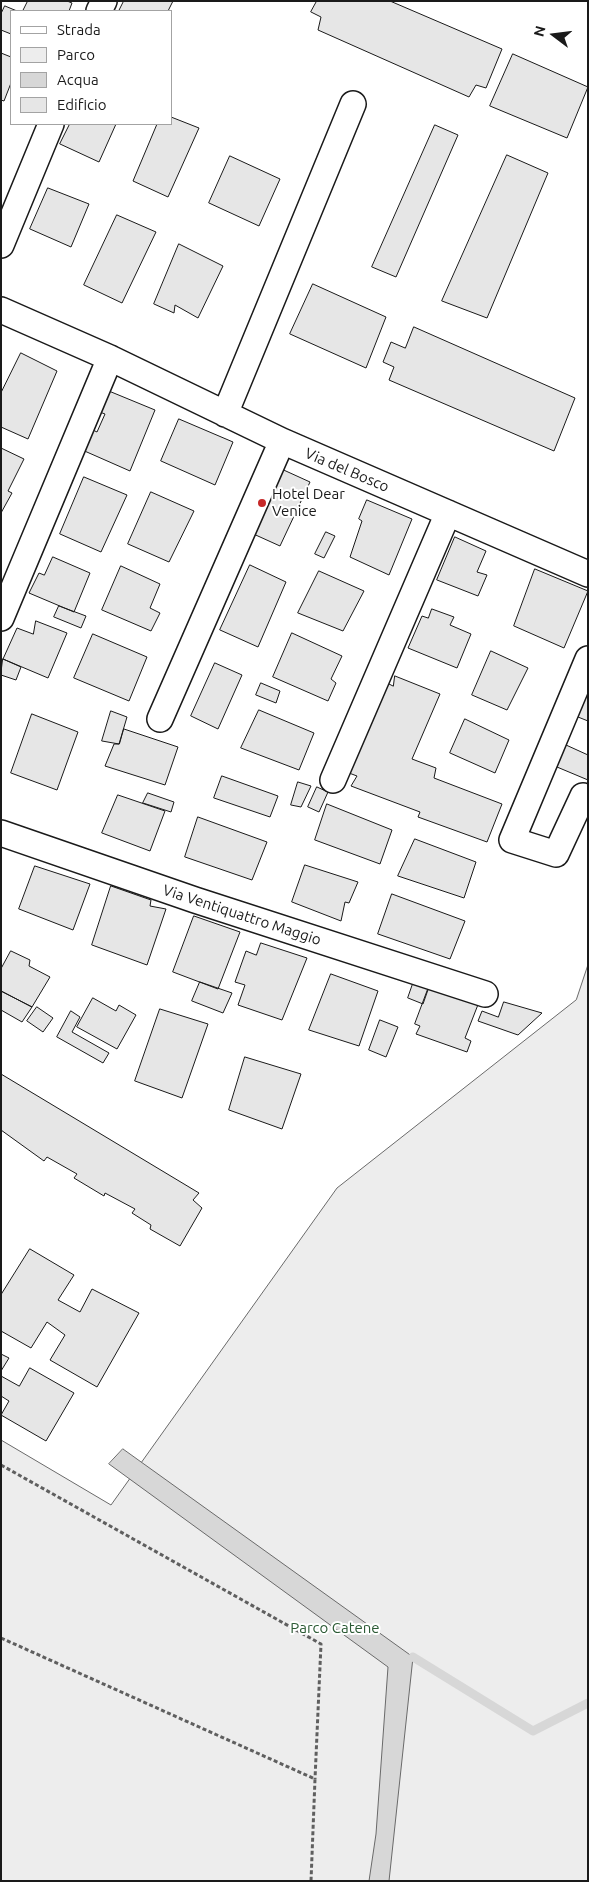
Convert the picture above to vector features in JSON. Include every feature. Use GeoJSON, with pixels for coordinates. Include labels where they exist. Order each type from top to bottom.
{"type":"FeatureCollection","features":[{"type":"Feature","properties":{"kind":"street"},"geometry":{"type":"LineString","coordinates":[[225,414],[353,104]]}},
{"type":"Feature","properties":{"kind":"street"},"geometry":{"type":"LineString","coordinates":[[1,245],[51,125]]}},
{"type":"Feature","properties":{"kind":"street","name":"Via del Bosco"},"geometry":{"type":"LineString","coordinates":[[1,310],[110,358],[282,442],[588,574]]}},
{"type":"Feature","properties":{"kind":"street"},"geometry":{"type":"LineString","coordinates":[[1,618],[110,358]]}},
{"type":"Feature","properties":{"kind":"street"},"geometry":{"type":"LineString","coordinates":[[160,719],[282,442]]}},
{"type":"Feature","properties":{"kind":"street"},"geometry":{"type":"LineString","coordinates":[[333,780],[448,513]]}},
{"type":"Feature","properties":{"kind":"street"},"geometry":{"type":"LineString","coordinates":[[583,796],[556,854],[512,840],[588,659]]}},
{"type":"Feature","properties":{"kind":"street","name":"Via Ventiquattro Maggio"},"geometry":{"type":"LineString","coordinates":[[1,832],[195,900],[485,994]]}},
{"type":"Feature","properties":{"kind":"path"},"geometry":{"type":"LineString","coordinates":[[1,1465],[322,1644],[311,1881]]}},
{"type":"Feature","properties":{"kind":"path"},"geometry":{"type":"LineString","coordinates":[[1,1638],[316,1779]]}},
{"type":"Feature","properties":{"kind":"green space","name":"Parco Catene"},"geometry":{"type":"Polygon","coordinates":[[[588,965],[588,1881],[1,1881],[1,1440],[111,1505],[337,1188],[576,1000],[588,965]]]}},
{"type":"Feature","properties":{"kind":"water"},"geometry":{"type":"Polygon","coordinates":[[[123,1449],[413,1657],[389,1881],[369,1881],[376,1834],[388,1667],[109,1464],[123,1449]]]}},
{"type":"Feature","properties":{"kind":"building"},"geometry":{"type":"Polygon","coordinates":[[[28,1],[67,1],[72,3],[69,10],[24,10],[28,1]]]}},
{"type":"Feature","properties":{"kind":"building"},"geometry":{"type":"Polygon","coordinates":[[[124,1],[173,1],[168,10],[120,10],[124,1]]]}},
{"type":"Feature","properties":{"kind":"building"},"geometry":{"type":"Polygon","coordinates":[[[317,1],[390,1],[502,49],[486,88],[476,85],[469,97],[318,30],[321,17],[311,12],[317,1]]]}},
{"type":"Feature","properties":{"kind":"building"},"geometry":{"type":"Polygon","coordinates":[[[5,6],[15,10],[10,10],[10,34],[1,30],[1,14],[5,6]]]}},
{"type":"Feature","properties":{"kind":"building"},"geometry":{"type":"Polygon","coordinates":[[[1,53],[10,57],[10,86],[4,101],[1,100],[1,53]]]}},
{"type":"Feature","properties":{"kind":"building"},"geometry":{"type":"Polygon","coordinates":[[[513,54],[588,87],[567,138],[490,106],[513,54]]]}},
{"type":"Feature","properties":{"kind":"building"},"geometry":{"type":"Polygon","coordinates":[[[172,117],[199,128],[168,197],[133,181],[157,125],[172,125],[172,117]]]}},
{"type":"Feature","properties":{"kind":"building"},"geometry":{"type":"Polygon","coordinates":[[[70,125],[116,125],[99,162],[60,144],[70,125]]]}},
{"type":"Feature","properties":{"kind":"building"},"geometry":{"type":"Polygon","coordinates":[[[435,125],[458,135],[396,277],[372,267],[435,125]]]}},
{"type":"Feature","properties":{"kind":"building"},"geometry":{"type":"Polygon","coordinates":[[[507,155],[548,173],[487,318],[442,301],[507,155]]]}},
{"type":"Feature","properties":{"kind":"building"},"geometry":{"type":"Polygon","coordinates":[[[230,156],[280,179],[259,226],[209,203],[230,156]]]}},
{"type":"Feature","properties":{"kind":"building"},"geometry":{"type":"Polygon","coordinates":[[[48,188],[89,204],[71,247],[30,229],[48,188]]]}},
{"type":"Feature","properties":{"kind":"building"},"geometry":{"type":"Polygon","coordinates":[[[117,215],[156,232],[122,303],[84,285],[117,215]]]}},
{"type":"Feature","properties":{"kind":"building"},"geometry":{"type":"Polygon","coordinates":[[[179,244],[223,266],[198,318],[175,305],[174,313],[154,304],[179,244]]]}},
{"type":"Feature","properties":{"kind":"building"},"geometry":{"type":"Polygon","coordinates":[[[313,284],[386,317],[366,368],[290,334],[313,284]]]}},
{"type":"Feature","properties":{"kind":"building"},"geometry":{"type":"Polygon","coordinates":[[[414,327],[575,398],[554,451],[389,380],[394,367],[383,362],[391,342],[405,348],[414,327]]]}},
{"type":"Feature","properties":{"kind":"building"},"geometry":{"type":"Polygon","coordinates":[[[21,353],[57,371],[28,439],[1,427],[1,393],[21,353]]]}},
{"type":"Feature","properties":{"kind":"building"},"geometry":{"type":"Polygon","coordinates":[[[104,389],[155,410],[130,471],[80,449],[89,428],[97,432],[105,414],[97,411],[104,389]]]}},
{"type":"Feature","properties":{"kind":"building"},"geometry":{"type":"Polygon","coordinates":[[[179,419],[233,442],[215,485],[161,461],[179,419]]]}},
{"type":"Feature","properties":{"kind":"building"},"geometry":{"type":"Polygon","coordinates":[[[1,448],[24,459],[8,491],[12,493],[1,513],[1,448]]]}},
{"type":"Feature","properties":{"kind":"building"},"geometry":{"type":"Polygon","coordinates":[[[277,467],[310,482],[280,546],[249,532],[277,467]]]}},
{"type":"Feature","properties":{"kind":"building"},"geometry":{"type":"Polygon","coordinates":[[[84,477],[127,495],[101,552],[60,534],[84,477]]]}},
{"type":"Feature","properties":{"kind":"building"},"geometry":{"type":"Polygon","coordinates":[[[151,492],[194,511],[169,562],[128,544],[151,492]]]}},
{"type":"Feature","properties":{"kind":"building"},"geometry":{"type":"Polygon","coordinates":[[[367,500],[412,519],[389,575],[350,557],[362,521],[359,519],[367,500]]]}},
{"type":"Feature","properties":{"kind":"building"},"geometry":{"type":"Polygon","coordinates":[[[326,532],[335,536],[324,558],[315,554],[326,532]]]}},
{"type":"Feature","properties":{"kind":"building"},"geometry":{"type":"Polygon","coordinates":[[[455,537],[486,551],[477,572],[487,575],[478,596],[437,580],[455,537]]]}},
{"type":"Feature","properties":{"kind":"building"},"geometry":{"type":"Polygon","coordinates":[[[53,557],[90,573],[74,612],[29,593],[39,573],[44,575],[53,557]]]}},
{"type":"Feature","properties":{"kind":"building"},"geometry":{"type":"Polygon","coordinates":[[[250,565],[286,582],[258,647],[220,630],[250,565]]]}},
{"type":"Feature","properties":{"kind":"building"},"geometry":{"type":"Polygon","coordinates":[[[121,566],[160,584],[150,608],[160,613],[151,631],[102,610],[121,566]]]}},
{"type":"Feature","properties":{"kind":"building"},"geometry":{"type":"Polygon","coordinates":[[[535,569],[588,591],[564,648],[514,626],[535,569]]]}},
{"type":"Feature","properties":{"kind":"building"},"geometry":{"type":"Polygon","coordinates":[[[319,571],[364,591],[343,631],[298,613],[319,571]]]}},
{"type":"Feature","properties":{"kind":"building"},"geometry":{"type":"Polygon","coordinates":[[[59,606],[86,616],[81,628],[54,617],[59,606]]]}},
{"type":"Feature","properties":{"kind":"building"},"geometry":{"type":"Polygon","coordinates":[[[432,609],[454,617],[450,625],[471,634],[457,668],[408,648],[422,616],[428,618],[432,609]]]}},
{"type":"Feature","properties":{"kind":"building"},"geometry":{"type":"Polygon","coordinates":[[[36,621],[67,633],[48,678],[3,659],[17,628],[33,634],[36,621]]]}},
{"type":"Feature","properties":{"kind":"building"},"geometry":{"type":"Polygon","coordinates":[[[292,633],[342,656],[331,679],[336,683],[328,701],[273,677],[292,633]]]}},
{"type":"Feature","properties":{"kind":"building"},"geometry":{"type":"Polygon","coordinates":[[[93,634],[147,657],[129,701],[74,678],[93,634]]]}},
{"type":"Feature","properties":{"kind":"building"},"geometry":{"type":"Polygon","coordinates":[[[491,651],[528,668],[507,710],[472,695],[491,651]]]}},
{"type":"Feature","properties":{"kind":"building"},"geometry":{"type":"Polygon","coordinates":[[[3,659],[21,667],[16,680],[1,675],[3,659]]]}},
{"type":"Feature","properties":{"kind":"building"},"geometry":{"type":"Polygon","coordinates":[[[215,663],[242,675],[218,729],[191,716],[215,663]]]}},
{"type":"Feature","properties":{"kind":"building"},"geometry":{"type":"Polygon","coordinates":[[[395,676],[440,694],[412,759],[436,768],[434,778],[502,804],[487,842],[418,817],[420,812],[351,786],[357,776],[349,773],[387,683],[393,686],[395,676]]]}},
{"type":"Feature","properties":{"kind":"building"},"geometry":{"type":"Polygon","coordinates":[[[261,683],[280,691],[276,703],[256,695],[261,683]]]}},
{"type":"Feature","properties":{"kind":"building"},"geometry":{"type":"Polygon","coordinates":[[[583,692],[588,694],[588,721],[573,715],[583,692]]]}},
{"type":"Feature","properties":{"kind":"building"},"geometry":{"type":"Polygon","coordinates":[[[259,710],[314,733],[299,770],[241,748],[259,710]]]}},
{"type":"Feature","properties":{"kind":"building"},"geometry":{"type":"Polygon","coordinates":[[[111,711],[127,717],[119,744],[102,741],[111,711]]]}},
{"type":"Feature","properties":{"kind":"building"},"geometry":{"type":"Polygon","coordinates":[[[32,714],[78,732],[57,790],[11,773],[32,714]]]}},
{"type":"Feature","properties":{"kind":"building"},"geometry":{"type":"Polygon","coordinates":[[[465,719],[509,740],[495,773],[450,753],[465,719]]]}},
{"type":"Feature","properties":{"kind":"building"},"geometry":{"type":"Polygon","coordinates":[[[124,729],[178,747],[165,785],[105,766],[114,744],[119,744],[124,729]]]}},
{"type":"Feature","properties":{"kind":"building"},"geometry":{"type":"Polygon","coordinates":[[[566,745],[588,755],[588,780],[557,767],[566,745]]]}},
{"type":"Feature","properties":{"kind":"building"},"geometry":{"type":"Polygon","coordinates":[[[222,776],[278,796],[270,817],[214,798],[222,776]]]}},
{"type":"Feature","properties":{"kind":"building"},"geometry":{"type":"Polygon","coordinates":[[[298,782],[311,786],[301,807],[291,805],[298,782]]]}},
{"type":"Feature","properties":{"kind":"building"},"geometry":{"type":"Polygon","coordinates":[[[317,787],[328,792],[319,812],[308,807],[317,787]]]}},
{"type":"Feature","properties":{"kind":"building"},"geometry":{"type":"Polygon","coordinates":[[[148,793],[174,802],[171,812],[143,803],[148,793]]]}},
{"type":"Feature","properties":{"kind":"building"},"geometry":{"type":"Polygon","coordinates":[[[118,795],[165,811],[150,851],[102,833],[118,795]]]}},
{"type":"Feature","properties":{"kind":"building"},"geometry":{"type":"Polygon","coordinates":[[[327,804],[392,830],[380,864],[315,840],[327,804]]]}},
{"type":"Feature","properties":{"kind":"building"},"geometry":{"type":"Polygon","coordinates":[[[198,817],[267,842],[252,880],[185,857],[198,817]]]}},
{"type":"Feature","properties":{"kind":"building"},"geometry":{"type":"Polygon","coordinates":[[[415,839],[476,862],[464,898],[398,876],[415,839]]]}},
{"type":"Feature","properties":{"kind":"building"},"geometry":{"type":"Polygon","coordinates":[[[305,865],[358,882],[349,903],[345,902],[341,921],[292,902],[305,865]]]}},
{"type":"Feature","properties":{"kind":"building"},"geometry":{"type":"Polygon","coordinates":[[[35,866],[90,884],[73,930],[19,909],[35,866]]]}},
{"type":"Feature","properties":{"kind":"building"},"geometry":{"type":"Polygon","coordinates":[[[111,886],[151,900],[150,906],[166,909],[147,965],[92,945],[111,886]]]}},
{"type":"Feature","properties":{"kind":"building"},"geometry":{"type":"Polygon","coordinates":[[[392,894],[465,921],[450,959],[378,934],[392,894]]]}},
{"type":"Feature","properties":{"kind":"building"},"geometry":{"type":"Polygon","coordinates":[[[194,916],[240,932],[218,989],[173,972],[194,916]]]}},
{"type":"Feature","properties":{"kind":"building"},"geometry":{"type":"Polygon","coordinates":[[[261,943],[307,958],[282,1020],[238,1005],[245,985],[235,982],[246,951],[256,955],[261,943]]]}},
{"type":"Feature","properties":{"kind":"building"},"geometry":{"type":"Polygon","coordinates":[[[11,951],[30,960],[29,966],[50,977],[32,1007],[1,991],[1,969],[11,951]]]}},
{"type":"Feature","properties":{"kind":"building"},"geometry":{"type":"Polygon","coordinates":[[[331,974],[378,991],[359,1046],[309,1030],[331,974]]]}},
{"type":"Feature","properties":{"kind":"building"},"geometry":{"type":"Polygon","coordinates":[[[415,978],[430,984],[423,1004],[408,998],[415,978]]]}},
{"type":"Feature","properties":{"kind":"building"},"geometry":{"type":"Polygon","coordinates":[[[200,982],[232,993],[223,1013],[192,1001],[200,982]]]}},
{"type":"Feature","properties":{"kind":"building"},"geometry":{"type":"Polygon","coordinates":[[[430,984],[479,1002],[465,1038],[471,1041],[467,1052],[416,1034],[420,1026],[415,1024],[430,984]]]}},
{"type":"Feature","properties":{"kind":"building"},"geometry":{"type":"Polygon","coordinates":[[[1,991],[32,1007],[22,1022],[1,1010],[1,991]]]}},
{"type":"Feature","properties":{"kind":"building"},"geometry":{"type":"Polygon","coordinates":[[[93,998],[116,1011],[119,1005],[136,1015],[117,1049],[77,1027],[93,998]]]}},
{"type":"Feature","properties":{"kind":"building"},"geometry":{"type":"Polygon","coordinates":[[[504,1002],[542,1013],[518,1035],[478,1021],[482,1011],[498,1017],[504,1002]]]}},
{"type":"Feature","properties":{"kind":"building"},"geometry":{"type":"Polygon","coordinates":[[[37,1007],[53,1018],[43,1032],[27,1021],[37,1007]]]}},
{"type":"Feature","properties":{"kind":"building"},"geometry":{"type":"Polygon","coordinates":[[[160,1009],[208,1024],[182,1098],[135,1081],[160,1009]]]}},
{"type":"Feature","properties":{"kind":"building"},"geometry":{"type":"Polygon","coordinates":[[[71,1011],[80,1017],[72,1032],[109,1053],[103,1063],[57,1037],[71,1011]]]}},
{"type":"Feature","properties":{"kind":"building"},"geometry":{"type":"Polygon","coordinates":[[[380,1020],[398,1027],[386,1057],[369,1050],[380,1020]]]}},
{"type":"Feature","properties":{"kind":"building"},"geometry":{"type":"Polygon","coordinates":[[[245,1057],[301,1074],[282,1129],[229,1110],[245,1057]]]}},
{"type":"Feature","properties":{"kind":"building"},"geometry":{"type":"Polygon","coordinates":[[[1,1074],[199,1193],[193,1200],[202,1208],[180,1246],[150,1229],[151,1225],[132,1213],[135,1209],[105,1193],[104,1196],[74,1178],[77,1174],[47,1157],[44,1161],[1,1130],[1,1074]]]}},
{"type":"Feature","properties":{"kind":"building"},"geometry":{"type":"Polygon","coordinates":[[[30,1249],[74,1275],[58,1300],[80,1312],[92,1289],[139,1313],[97,1387],[50,1360],[65,1335],[47,1322],[31,1348],[1,1331],[1,1295],[30,1249]]]}},
{"type":"Feature","properties":{"kind":"building"},"geometry":{"type":"Polygon","coordinates":[[[1,1354],[9,1358],[1,1371],[1,1354]]]}},
{"type":"Feature","properties":{"kind":"building"},"geometry":{"type":"Polygon","coordinates":[[[30,1368],[74,1393],[46,1441],[1,1415],[9,1401],[1,1396],[1,1376],[19,1386],[30,1368]]]}},
{"type":"Feature","properties":{"kind":"waterway"},"geometry":{"type":"LineString","coordinates":[[413,1657],[533,1731],[588,1703]]}},
{"type":"Feature","properties":{"kind":"place","name":"Hotel Dear Venice"},"geometry":{"type":"Point","coordinates":[262,503]}}]}
